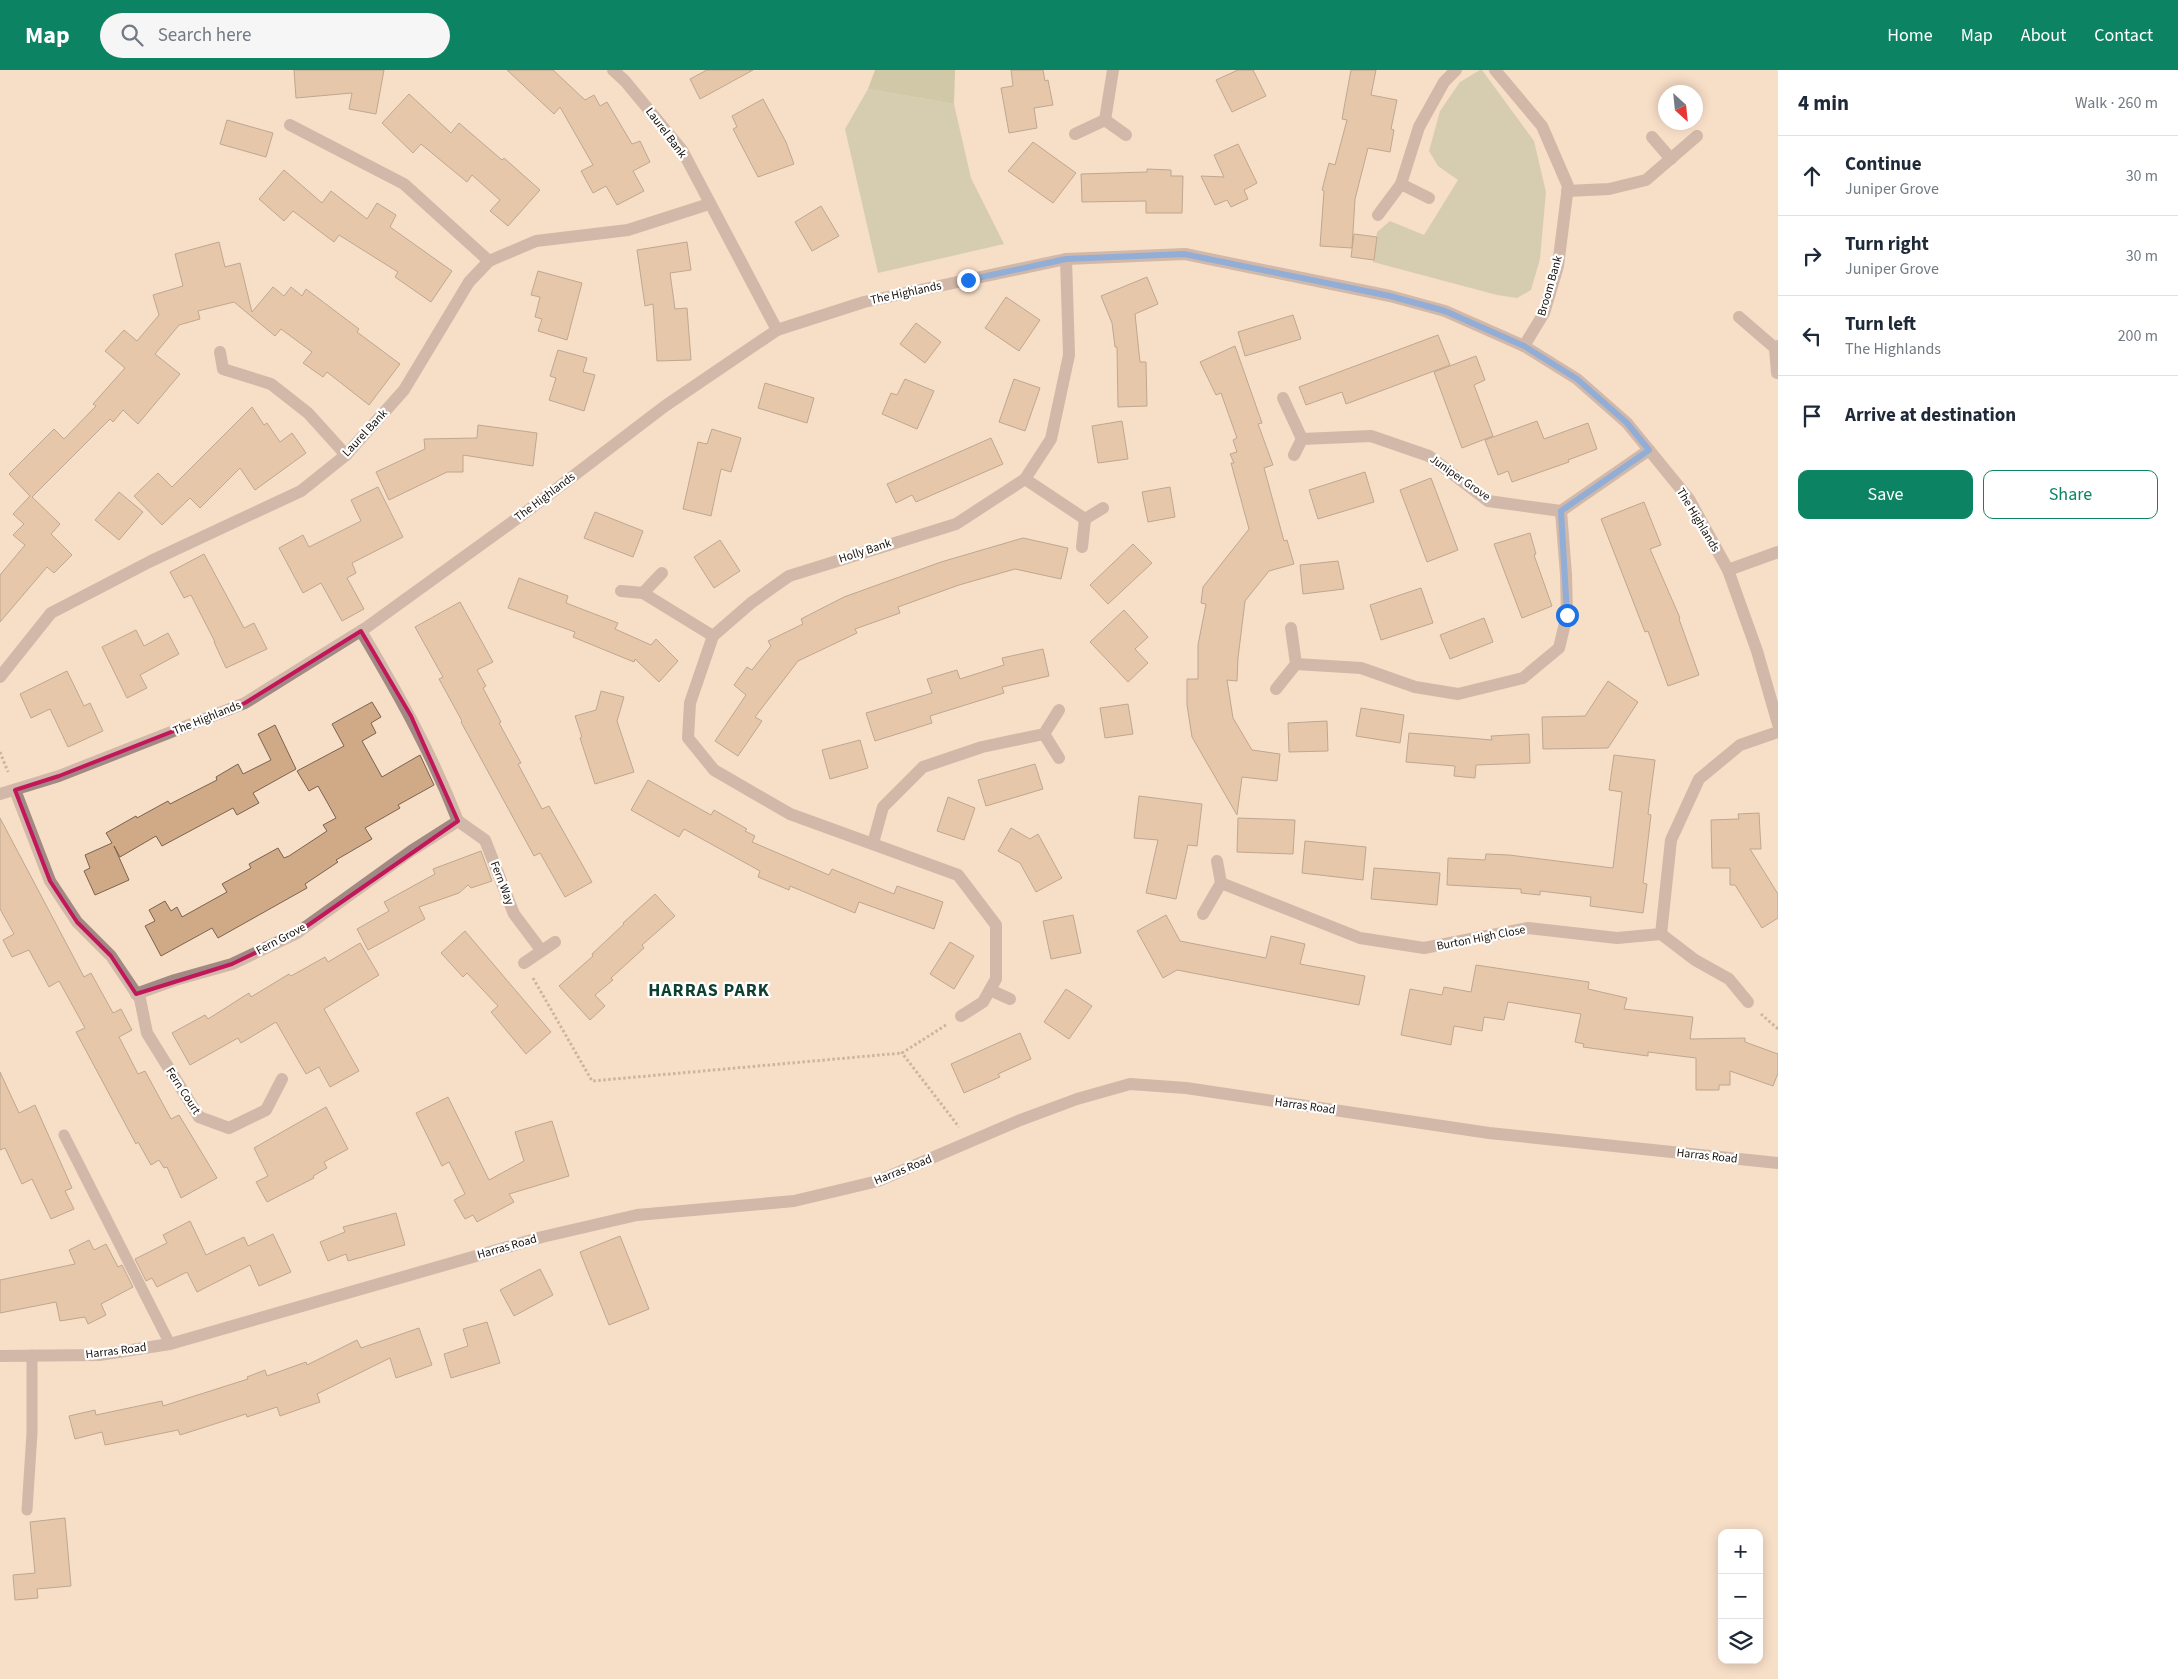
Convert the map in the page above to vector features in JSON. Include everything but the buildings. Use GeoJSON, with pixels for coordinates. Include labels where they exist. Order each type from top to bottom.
{"type":"FeatureCollection","features":[{"type":"Feature","properties":{"kind":"street","name":"Laurel Bank"},"geometry":{"type":"LineString","coordinates":[[613,70],[682,150],[777,330]]}},
{"type":"Feature","properties":{"kind":"street"},"geometry":{"type":"LineString","coordinates":[[1105,120],[1112,70]]}},
{"type":"Feature","properties":{"kind":"street"},"geometry":{"type":"LineString","coordinates":[[1378,215],[1401,184],[1419,127],[1444,82],[1456,70]]}},
{"type":"Feature","properties":{"kind":"street","name":"Broom Bank"},"geometry":{"type":"LineString","coordinates":[[1495,70],[1542,126],[1568,186],[1558,266],[1544,313],[1524,346]]}},
{"type":"Feature","properties":{"kind":"street"},"geometry":{"type":"LineString","coordinates":[[1075,134],[1105,120]]}},
{"type":"Feature","properties":{"kind":"street"},"geometry":{"type":"LineString","coordinates":[[1105,120],[1126,135]]}},
{"type":"Feature","properties":{"kind":"street"},"geometry":{"type":"LineString","coordinates":[[290,125],[404,184],[489,260]]}},
{"type":"Feature","properties":{"kind":"street"},"geometry":{"type":"LineString","coordinates":[[1567,191],[1609,189],[1646,180],[1697,136]]}},
{"type":"Feature","properties":{"kind":"street"},"geometry":{"type":"LineString","coordinates":[[1652,138],[1670,159]]}},
{"type":"Feature","properties":{"kind":"street"},"geometry":{"type":"LineString","coordinates":[[1401,184],[1429,198]]}},
{"type":"Feature","properties":{"kind":"street","name":"Laurel Bank"},"geometry":{"type":"LineString","coordinates":[[1,674],[51,613],[151,561],[302,490],[346,454],[404,390],[469,282],[489,260],[536,241],[628,230],[709,204]]}},
{"type":"Feature","properties":{"kind":"street","name":"The Highlands"},"geometry":{"type":"LineString","coordinates":[[0,794],[59,776],[245,703],[361,632],[526,512],[665,406],[777,330],[864,302],[1066,259],[1184,254],[1408,301],[1445,311],[1524,346],[1577,379],[1627,423],[1688,499],[1728,570],[1757,651],[1778,724]]}},
{"type":"Feature","properties":{"kind":"street","name":"Holly Bank"},"geometry":{"type":"LineString","coordinates":[[713,636],[751,604],[789,576],[956,524],[1025,479],[1051,439],[1069,355],[1066,259]]}},
{"type":"Feature","properties":{"kind":"street"},"geometry":{"type":"LineString","coordinates":[[1739,317],[1777,347],[1777,373]]}},
{"type":"Feature","properties":{"kind":"street"},"geometry":{"type":"LineString","coordinates":[[220,352],[223,369],[271,384],[308,412],[346,454]]}},
{"type":"Feature","properties":{"kind":"street"},"geometry":{"type":"LineString","coordinates":[[1283,398],[1302,439],[1294,455]]}},
{"type":"Feature","properties":{"kind":"street","name":"Juniper Grove"},"geometry":{"type":"LineString","coordinates":[[1302,439],[1372,436],[1429,456],[1488,501],[1561,511]]}},
{"type":"Feature","properties":{"kind":"street"},"geometry":{"type":"LineString","coordinates":[[1296,664],[1361,668],[1416,687],[1458,694],[1523,678],[1559,648],[1567,615],[1561,511],[1649,450]]}},
{"type":"Feature","properties":{"kind":"street"},"geometry":{"type":"LineString","coordinates":[[1025,479],[1085,519]]}},
{"type":"Feature","properties":{"kind":"street"},"geometry":{"type":"LineString","coordinates":[[1085,519],[1102,508]]}},
{"type":"Feature","properties":{"kind":"street"},"geometry":{"type":"LineString","coordinates":[[1082,547],[1085,519]]}},
{"type":"Feature","properties":{"kind":"street"},"geometry":{"type":"LineString","coordinates":[[1728,570],[1778,552]]}},
{"type":"Feature","properties":{"kind":"street"},"geometry":{"type":"LineString","coordinates":[[643,593],[662,573]]}},
{"type":"Feature","properties":{"kind":"street"},"geometry":{"type":"LineString","coordinates":[[621,592],[643,593],[713,636],[690,703],[688,738],[714,770],[790,814],[958,875],[996,925],[996,979],[983,1002],[961,1016]]}},
{"type":"Feature","properties":{"kind":"street"},"geometry":{"type":"LineString","coordinates":[[1276,689],[1296,664],[1291,628]]}},
{"type":"Feature","properties":{"kind":"street"},"geometry":{"type":"LineString","coordinates":[[361,632],[411,716],[441,777],[458,821]]}},
{"type":"Feature","properties":{"kind":"street"},"geometry":{"type":"LineString","coordinates":[[873,843],[883,807],[922,767],[982,747],[1044,734],[1059,710]]}},
{"type":"Feature","properties":{"kind":"street"},"geometry":{"type":"LineString","coordinates":[[1748,1002],[1734,976],[1695,960],[1661,934],[1671,840],[1699,779],[1740,745],[1778,732]]}},
{"type":"Feature","properties":{"kind":"street"},"geometry":{"type":"LineString","coordinates":[[1044,734],[1059,758]]}},
{"type":"Feature","properties":{"kind":"street"},"geometry":{"type":"LineString","coordinates":[[15,790],[50,881],[77,922],[111,956],[136,994]]}},
{"type":"Feature","properties":{"kind":"street","name":"Fern Way"},"geometry":{"type":"LineString","coordinates":[[458,821],[485,840],[514,914],[541,950]]}},
{"type":"Feature","properties":{"kind":"street","name":"Fern Grove"},"geometry":{"type":"LineString","coordinates":[[136,994],[175,980],[232,964],[297,933],[403,857],[458,821]]}},
{"type":"Feature","properties":{"kind":"street"},"geometry":{"type":"LineString","coordinates":[[1203,914],[1221,883],[1217,861]]}},
{"type":"Feature","properties":{"kind":"street","name":"Burton High Close"},"geometry":{"type":"LineString","coordinates":[[1221,883],[1360,938],[1424,948],[1528,928],[1617,938],[1661,934]]}},
{"type":"Feature","properties":{"kind":"street"},"geometry":{"type":"LineString","coordinates":[[524,963],[554,942]]}},
{"type":"Feature","properties":{"kind":"street"},"geometry":{"type":"LineString","coordinates":[[990,990],[1010,999]]}},
{"type":"Feature","properties":{"kind":"street","name":"Fern Court"},"geometry":{"type":"LineString","coordinates":[[136,994],[140,999],[146,1033],[199,1117],[228,1128],[266,1110],[282,1079]]}},
{"type":"Feature","properties":{"kind":"street","name":"Harras Road"},"geometry":{"type":"LineString","coordinates":[[0,1356],[99,1355],[170,1344],[552,1235],[637,1215],[794,1201],[878,1181],[1018,1121],[1077,1099],[1130,1084],[1186,1088],[1488,1133],[1778,1164]]}},
{"type":"Feature","properties":{"kind":"lane"},"geometry":{"type":"LineString","coordinates":[[64,1136],[170,1344]]}},
{"type":"Feature","properties":{"kind":"lane"},"geometry":{"type":"LineString","coordinates":[[27,1510],[32,1433],[32,1355]]}},
{"type":"Feature","properties":{"kind":"path"},"geometry":{"type":"LineString","coordinates":[[524,963],[592,1081],[902,1053],[961,1016]]}},
{"type":"Feature","properties":{"kind":"path"},"geometry":{"type":"LineString","coordinates":[[902,1053],[971,1142]]}},
{"type":"Feature","properties":{"kind":"highlighted area"},"geometry":{"type":"Polygon","coordinates":[[[361,631],[411,716],[458,821],[297,933],[232,964],[136,994],[111,956],[77,922],[50,881],[15,790],[59,776],[245,703],[361,631]]]}},
{"type":"Feature","properties":{"kind":"green space"},"geometry":{"type":"Polygon","coordinates":[[[875,70],[955,70],[954,104],[868,89],[875,70]]]}},
{"type":"Feature","properties":{"kind":"green space"},"geometry":{"type":"Polygon","coordinates":[[[1482,70],[1534,141],[1546,192],[1540,259],[1531,290],[1517,298],[1497,295],[1373,262],[1377,232],[1390,221],[1424,235],[1458,180],[1438,166],[1429,151],[1440,111],[1460,82],[1482,70]]]}},
{"type":"Feature","properties":{"kind":"green space"},"geometry":{"type":"Polygon","coordinates":[[[868,89],[954,104],[971,178],[1004,244],[878,273],[845,129],[868,89]]]}},
{"type":"Feature","properties":{"kind":"district","name":"HARRAS PARK"},"geometry":{"type":"Point","coordinates":[709,990]}},
{"type":"Feature","properties":{"kind":"route"},"geometry":{"type":"LineString","coordinates":[[968,280],[1066,259],[1184,254],[1390,296],[1445,311],[1524,346],[1577,379],[1627,423],[1649,450],[1561,511],[1567,615]]}}]}
